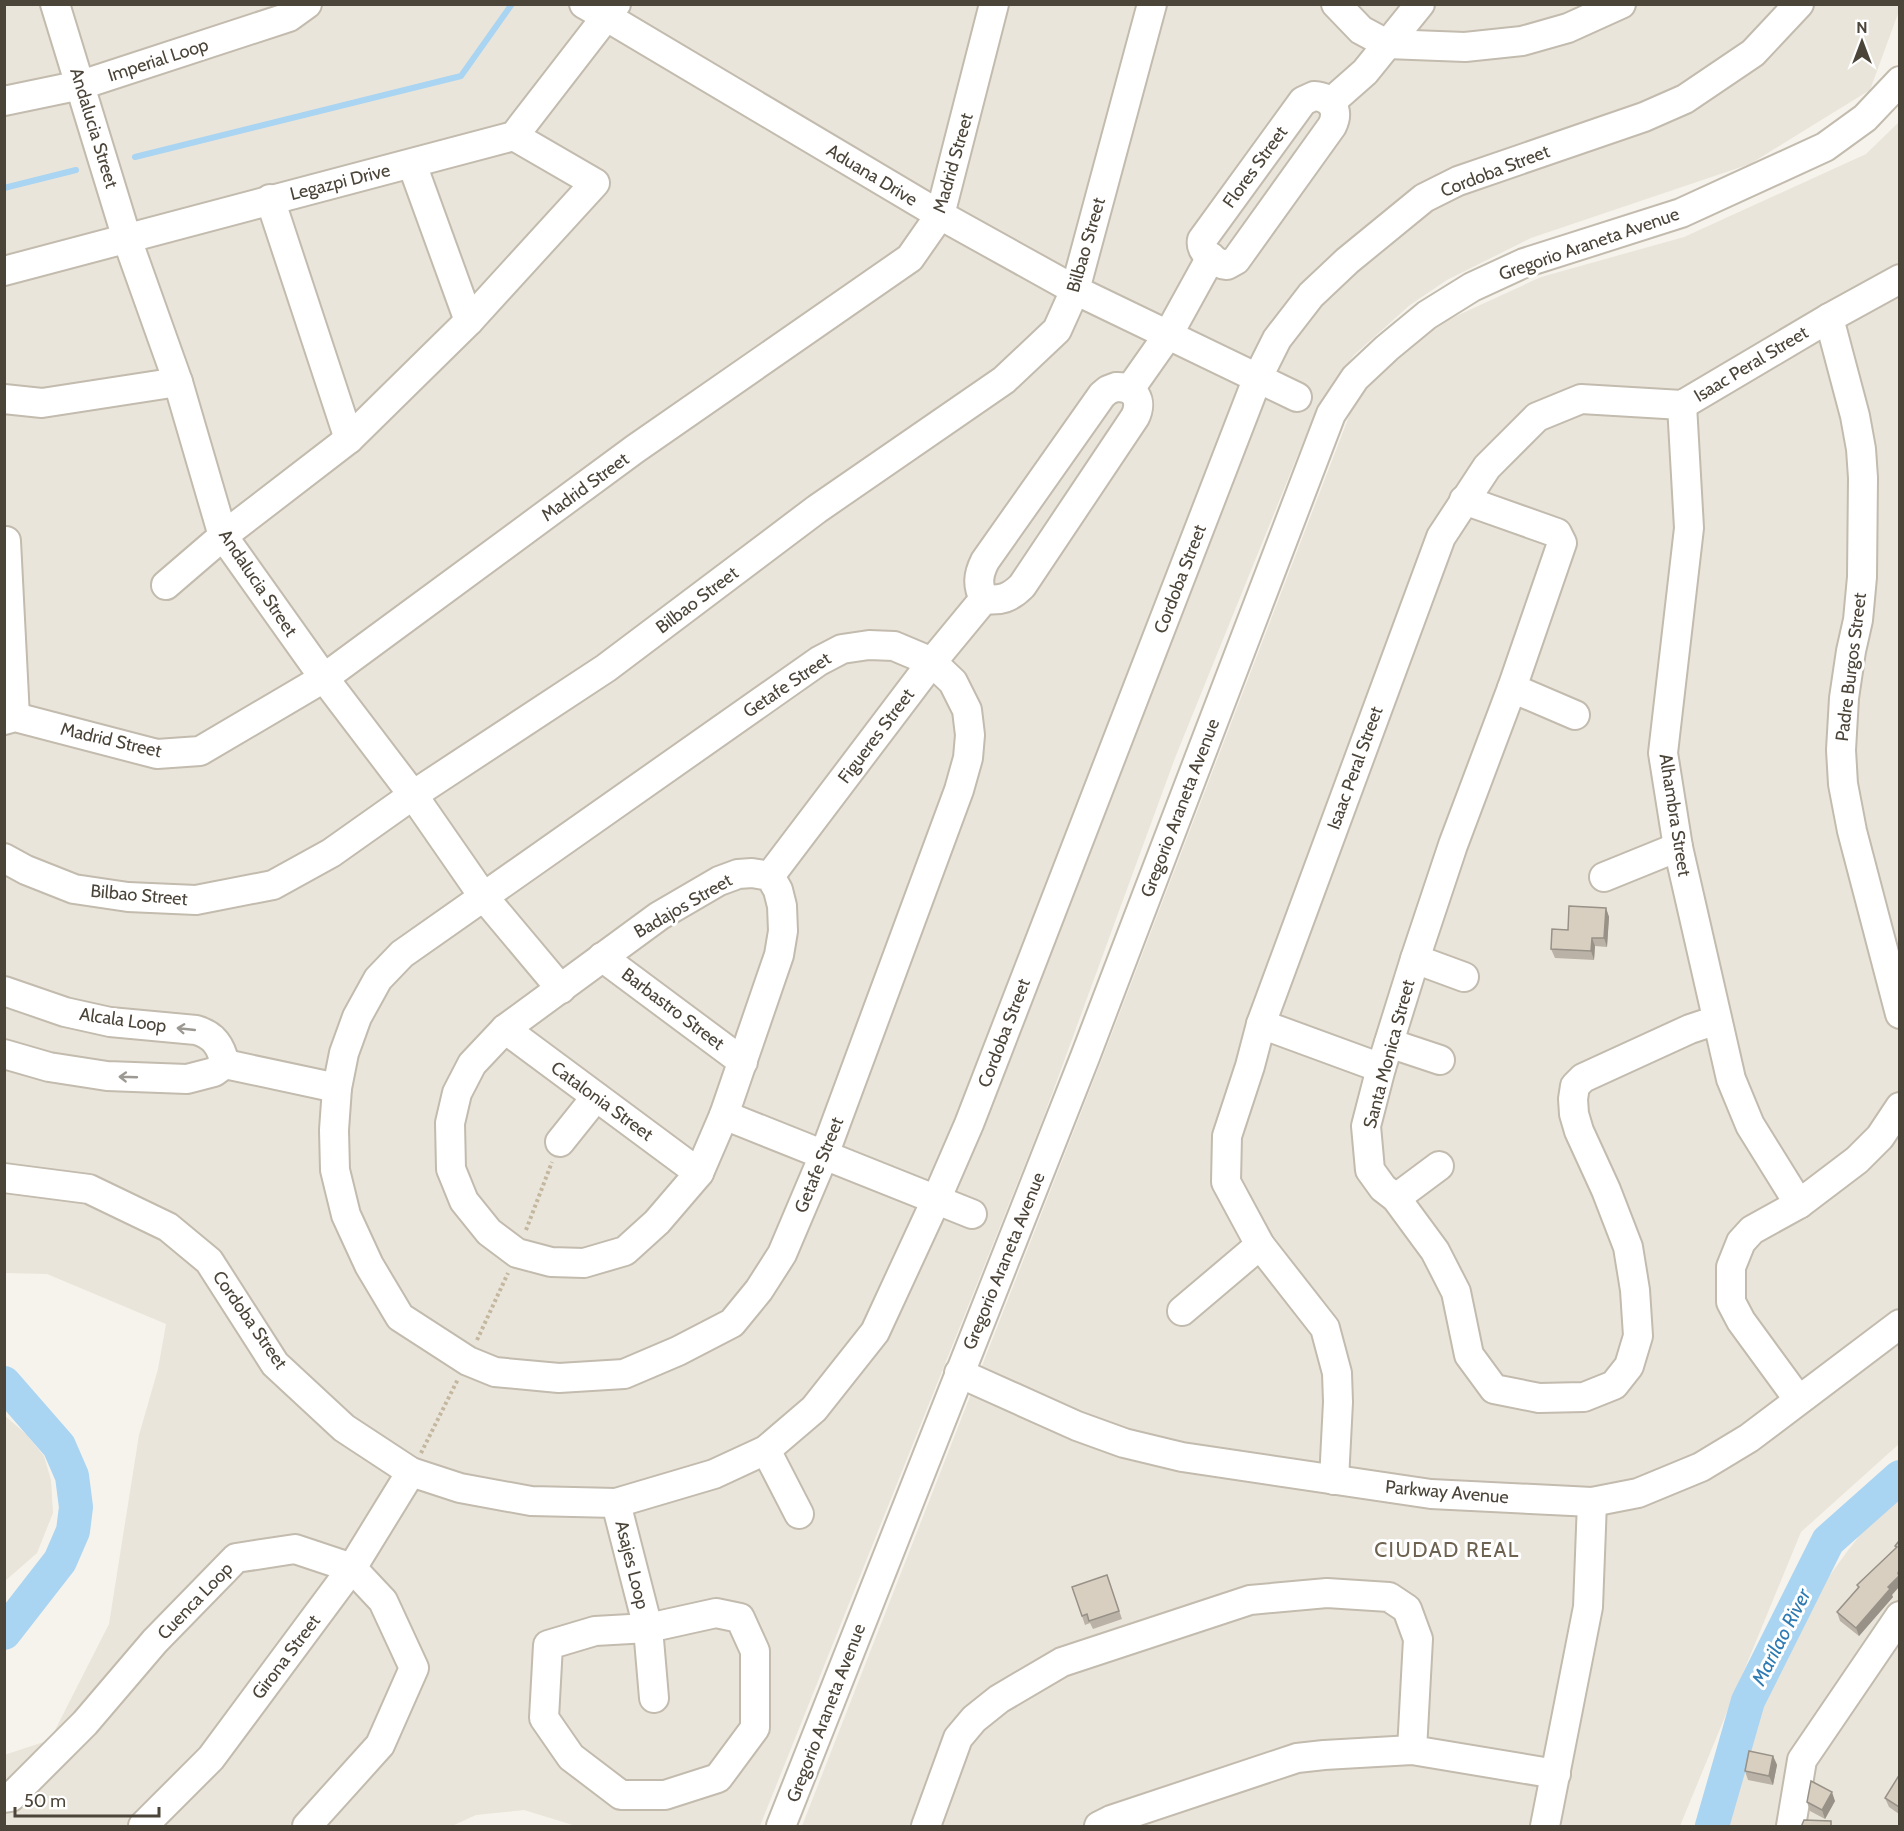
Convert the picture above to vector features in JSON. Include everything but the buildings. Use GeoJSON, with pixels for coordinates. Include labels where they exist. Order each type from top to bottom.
{"type":"FeatureCollection","features":[{"type":"Feature","properties":{"kind":"street","name":"Andalucia Street"},"geometry":{"type":"LineString","coordinates":[[55,4],[127,239],[177,382],[223,536],[324,678],[413,795],[483,896],[561,989]]}},
{"type":"Feature","properties":{"kind":"street","name":"Imperial Loop"},"geometry":{"type":"LineString","coordinates":[[4,100],[81,85],[289,17],[307,4]]}},
{"type":"Feature","properties":{"kind":"street","name":"Madrid Street"},"geometry":{"type":"LineString","coordinates":[[10,719],[157,754],[200,751],[324,678],[636,450],[910,258],[940,215],[994,4]]}},
{"type":"Feature","properties":{"kind":"street","name":"Bilbao Street"},"geometry":{"type":"LineString","coordinates":[[4,858],[26,870],[74,889],[128,897],[196,900],[273,885],[331,853],[413,795],[606,668],[818,509],[1004,380],[1057,330],[1075,290],[1152,4]]}},
{"type":"Feature","properties":{"kind":"street"},"geometry":{"type":"LineString","coordinates":[[1336,4],[1361,30],[1387,44],[1466,47],[1522,41],[1568,27],[1621,4]]}},
{"type":"Feature","properties":{"kind":"street"},"geometry":{"type":"LineString","coordinates":[[1130,389],[1168,335],[1211,257],[1223,265],[1236,260],[1332,126],[1336,116],[1330,102],[1365,72],[1420,4]]}},
{"type":"Feature","properties":{"kind":"street","name":"Cordoba Street"},"geometry":{"type":"LineString","coordinates":[[4,1178],[89,1189],[168,1227],[209,1261],[275,1364],[344,1428],[411,1472],[460,1488],[531,1501],[616,1503],[714,1474],[766,1450],[814,1409],[875,1332],[936,1200],[974,1113],[1258,377],[1277,339],[1311,296],[1347,261],[1424,198],[1458,181],[1644,117],[1685,99],[1753,53],[1799,4]]}},
{"type":"Feature","properties":{"kind":"street","name":"Aduana Drive"},"geometry":{"type":"LineString","coordinates":[[602,9],[940,215],[1075,290],[1297,397]]}},
{"type":"Feature","properties":{"kind":"street"},"geometry":{"type":"LineString","coordinates":[[166,585],[223,536],[349,439],[470,321],[595,183],[514,136],[602,9]]}},
{"type":"Feature","properties":{"kind":"street","name":"Gregorio Araneta Avenue"},"geometry":{"type":"LineString","coordinates":[[781,1827],[1085,1057],[1331,414],[1355,378],[1387,348],[1427,315],[1472,287],[1524,263],[1681,213],[1825,147],[1865,118],[1899,81]]}},
{"type":"Feature","properties":{"kind":"street","name":"Flores Street"},"geometry":{"type":"LineString","coordinates":[[1211,257],[1200,245],[1202,240],[1303,101],[1314,96],[1326,98],[1330,102]]}},
{"type":"Feature","properties":{"kind":"street","name":"Legazpi Drive"},"geometry":{"type":"LineString","coordinates":[[4,271],[514,136]]}},
{"type":"Feature","properties":{"kind":"street"},"geometry":{"type":"LineString","coordinates":[[412,164],[470,321]]}},
{"type":"Feature","properties":{"kind":"street"},"geometry":{"type":"LineString","coordinates":[[270,199],[349,439]]}},
{"type":"Feature","properties":{"kind":"street","name":"Isaac Peral Street"},"geometry":{"type":"LineString","coordinates":[[1334,1480],[1338,1402],[1337,1373],[1325,1328],[1260,1245],[1226,1182],[1227,1136],[1261,1024],[1441,537],[1487,467],[1537,417],[1581,399],[1682,405],[1899,279]]}},
{"type":"Feature","properties":{"kind":"street","name":"Padre Burgos Street"},"geometry":{"type":"LineString","coordinates":[[1829,318],[1856,416],[1863,478],[1862,577],[1858,620],[1844,698],[1841,750],[1843,784],[1852,831],[1899,1014]]}},
{"type":"Feature","properties":{"kind":"street"},"geometry":{"type":"LineString","coordinates":[[4,399],[42,403],[177,382]]}},
{"type":"Feature","properties":{"kind":"street"},"geometry":{"type":"LineString","coordinates":[[1116,387],[1130,389],[1139,402],[1135,417],[1022,586],[1014,594],[1004,599],[984,599],[978,583],[980,570],[999,542],[1102,395],[1116,387]]}},
{"type":"Feature","properties":{"kind":"street","name":"Alhambra Street"},"geometry":{"type":"LineString","coordinates":[[1682,405],[1689,528],[1663,753],[1678,847],[1731,1079],[1750,1125],[1799,1204]]}},
{"type":"Feature","properties":{"kind":"street","name":"Santa Monica Street"},"geometry":{"type":"LineString","coordinates":[[1464,500],[1557,533],[1562,543],[1512,688],[1453,845],[1415,959],[1366,1126],[1370,1170],[1383,1188],[1396,1198],[1440,1260],[1456,1292],[1470,1355],[1494,1389],[1539,1398],[1584,1397],[1614,1385],[1629,1366],[1638,1336],[1635,1290],[1628,1247],[1606,1190],[1579,1131],[1574,1114],[1575,1086],[1583,1078],[1690,1029],[1717,1020]]}},
{"type":"Feature","properties":{"kind":"street"},"geometry":{"type":"LineString","coordinates":[[6,541],[10,719]]}},
{"type":"Feature","properties":{"kind":"street","name":"Figueres Street"},"geometry":{"type":"LineString","coordinates":[[770,876],[932,662],[984,599]]}},
{"type":"Feature","properties":{"kind":"street","name":"Getafe Street"},"geometry":{"type":"LineString","coordinates":[[868,645],[894,646],[932,662],[953,682],[967,710],[970,735],[968,758],[960,790],[824,1155],[782,1254],[759,1290],[732,1323],[678,1351],[624,1374],[559,1378],[495,1372],[468,1361],[400,1317],[369,1265],[346,1215],[335,1170],[334,1130],[337,1088],[344,1053],[357,1017],[378,979],[402,954],[483,896],[809,668],[834,653],[842,649],[868,645]]}},
{"type":"Feature","properties":{"kind":"street"},"geometry":{"type":"LineString","coordinates":[[1512,688],[1575,715]]}},
{"type":"Feature","properties":{"kind":"street"},"geometry":{"type":"LineString","coordinates":[[1604,877],[1678,847]]}},
{"type":"Feature","properties":{"kind":"street","name":"Badajos Street"},"geometry":{"type":"LineString","coordinates":[[752,873],[770,876],[778,890],[782,906],[783,931],[779,955],[724,1115],[699,1173],[657,1222],[625,1251],[584,1263],[551,1262],[517,1253],[489,1232],[464,1201],[451,1169],[450,1123],[457,1093],[472,1064],[505,1029],[659,916],[719,881],[738,874],[752,873]]}},
{"type":"Feature","properties":{"kind":"street","name":"Barbastro Street"},"geometry":{"type":"LineString","coordinates":[[602,957],[743,1062]]}},
{"type":"Feature","properties":{"kind":"street"},"geometry":{"type":"LineString","coordinates":[[1415,959],[1464,976]]}},
{"type":"Feature","properties":{"kind":"street","name":"Alcala Loop"},"geometry":{"type":"LineString","coordinates":[[4,991],[65,1012],[110,1022],[207,1033],[222,1052],[225,1064]]}},
{"type":"Feature","properties":{"kind":"street"},"geometry":{"type":"LineString","coordinates":[[1261,1024],[1385,1056],[1440,1060]]}},
{"type":"Feature","properties":{"kind":"street","name":"Catalonia Street"},"geometry":{"type":"LineString","coordinates":[[505,1029],[699,1173]]}},
{"type":"Feature","properties":{"kind":"street"},"geometry":{"type":"LineString","coordinates":[[4,1054],[50,1067],[107,1076],[187,1079],[214,1072],[225,1064],[337,1088]]}},
{"type":"Feature","properties":{"kind":"street"},"geometry":{"type":"LineString","coordinates":[[560,1142],[596,1097]]}},
{"type":"Feature","properties":{"kind":"street"},"geometry":{"type":"LineString","coordinates":[[1798,1399],[1731,1302],[1731,1267],[1742,1242],[1752,1230],[1799,1204],[1857,1160],[1880,1137],[1899,1107]]}},
{"type":"Feature","properties":{"kind":"street"},"geometry":{"type":"LineString","coordinates":[[724,1115],[972,1214]]}},
{"type":"Feature","properties":{"kind":"street"},"geometry":{"type":"LineString","coordinates":[[1396,1198],[1439,1166]]}},
{"type":"Feature","properties":{"kind":"street"},"geometry":{"type":"LineString","coordinates":[[1182,1311],[1260,1245]]}},
{"type":"Feature","properties":{"kind":"street","name":"Parkway Avenue"},"geometry":{"type":"LineString","coordinates":[[959,1373],[1077,1426],[1124,1443],[1182,1457],[1431,1494],[1592,1502],[1638,1493],[1701,1467],[1749,1438],[1899,1324]]}},
{"type":"Feature","properties":{"kind":"street"},"geometry":{"type":"LineString","coordinates":[[766,1450],[799,1514]]}},
{"type":"Feature","properties":{"kind":"street","name":"Girona Street"},"geometry":{"type":"LineString","coordinates":[[143,1827],[212,1758],[352,1568],[411,1472]]}},
{"type":"Feature","properties":{"kind":"street"},"geometry":{"type":"LineString","coordinates":[[1545,1827],[1588,1607],[1592,1502]]}},
{"type":"Feature","properties":{"kind":"street","name":"Asajes Loop"},"geometry":{"type":"LineString","coordinates":[[616,1503],[648,1628]]}},
{"type":"Feature","properties":{"kind":"street","name":"Cuenca Loop"},"geometry":{"type":"LineString","coordinates":[[4,1798],[11,1797],[85,1723],[155,1641],[236,1558],[295,1549],[352,1568],[383,1601],[414,1668],[380,1745],[307,1827]]}},
{"type":"Feature","properties":{"kind":"street"},"geometry":{"type":"LineString","coordinates":[[926,1827],[958,1738],[974,1719],[999,1699],[1062,1662],[1250,1600],[1327,1593],[1389,1597],[1407,1609],[1418,1639],[1412,1750]]}},
{"type":"Feature","properties":{"kind":"street","name":"Asajes Loop"},"geometry":{"type":"LineString","coordinates":[[716,1613],[740,1618],[755,1651],[755,1728],[718,1778],[665,1795],[621,1795],[571,1757],[544,1718],[548,1645],[595,1631],[648,1628],[716,1613]]}},
{"type":"Feature","properties":{"kind":"street"},"geometry":{"type":"LineString","coordinates":[[1791,1827],[1802,1760],[1899,1616]]}},
{"type":"Feature","properties":{"kind":"street"},"geometry":{"type":"LineString","coordinates":[[648,1628],[654,1698]]}},
{"type":"Feature","properties":{"kind":"street"},"geometry":{"type":"LineString","coordinates":[[1099,1827],[1111,1820],[1297,1758],[1412,1750],[1556,1774]]}},
{"type":"Feature","properties":{"kind":"path"},"geometry":{"type":"LineString","coordinates":[[411,1472],[468,1361],[517,1253],[560,1142]]}},
{"type":"Feature","properties":{"kind":"shaded area"},"geometry":{"type":"Polygon","coordinates":[[[5,5],[1899,5],[1899,11],[1870,90],[1750,164],[1531,238],[1447,280],[1410,305],[1354,355],[1316,410],[1175,758],[1041,1124],[760,1826],[576,1826],[524,1810],[476,1815],[452,1826],[5,1826],[4,1755],[50,1740],[109,1624],[139,1435],[158,1369],[166,1324],[47,1274],[5,1273],[5,5]]]}},
{"type":"Feature","properties":{"kind":"shaded area","name":"CIUDAD REAL"},"geometry":{"type":"Polygon","coordinates":[[[1899,122],[1899,1444],[1801,1532],[1680,1826],[802,1826],[1109,1041],[1351,411],[1372,379],[1441,323],[1541,277],[1684,237],[1866,154],[1899,122]]]}},
{"type":"Feature","properties":{"kind":"shaded area"},"geometry":{"type":"Polygon","coordinates":[[[5,1416],[26,1434],[44,1456],[51,1480],[53,1513],[37,1553],[5,1581],[5,1416]]]}},
{"type":"Feature","properties":{"kind":"shaded area"},"geometry":{"type":"Polygon","coordinates":[[[1899,1494],[1899,1826],[1722,1826],[1754,1721],[1810,1603],[1878,1512],[1899,1494]]]}},
{"type":"Feature","properties":{"kind":"waterway"},"geometry":{"type":"LineString","coordinates":[[135,157],[461,76],[512,4]]}},
{"type":"Feature","properties":{"kind":"waterway"},"geometry":{"type":"LineString","coordinates":[[4,188],[76,170]]}},
{"type":"Feature","properties":{"kind":"waterway","name":"Marilao River"},"geometry":{"type":"LineString","coordinates":[[4,1383],[59,1446],[72,1476],[76,1507],[73,1531],[60,1561],[4,1633]]}},
{"type":"Feature","properties":{"kind":"waterway","name":"Marilao River"},"geometry":{"type":"LineString","coordinates":[[1712,1826],[1748,1701],[1828,1541],[1900,1477]]}},
{"type":"Feature","properties":{"kind":"district","name":"CIUDAD REAL"},"geometry":{"type":"Point","coordinates":[1447,1549]}}]}
